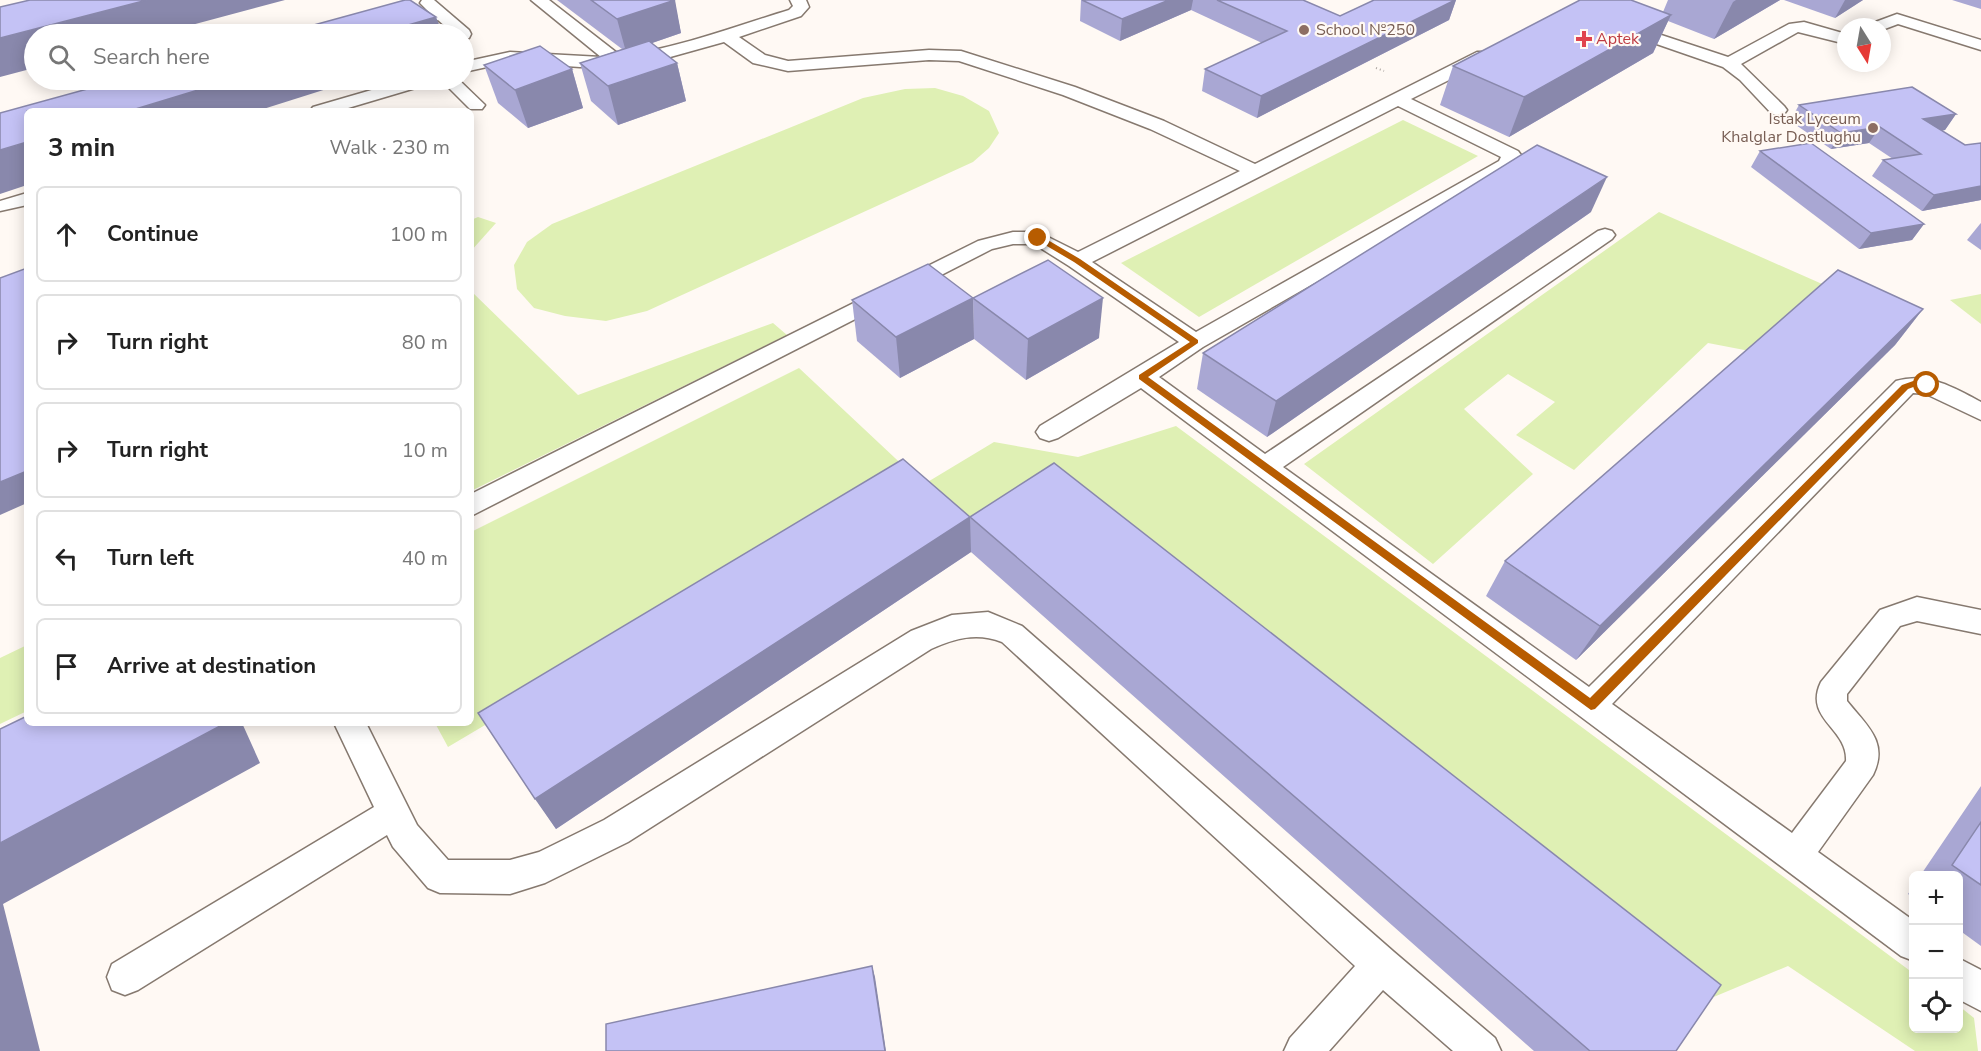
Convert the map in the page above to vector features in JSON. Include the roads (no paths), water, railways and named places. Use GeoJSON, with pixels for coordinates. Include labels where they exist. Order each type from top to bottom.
{"type":"FeatureCollection","features":[{"type":"Feature","properties":{"kind":"lane"},"geometry":{"type":"LineString","coordinates":[[424,0],[451,24]]}},
{"type":"Feature","properties":{"kind":"lane"},"geometry":{"type":"LineString","coordinates":[[539,0],[617,61]]}},
{"type":"Feature","properties":{"kind":"lane"},"geometry":{"type":"LineString","coordinates":[[474,64],[516,57],[589,63],[643,58],[795,13],[801,7],[798,0]]}},
{"type":"Feature","properties":{"kind":"lane"},"geometry":{"type":"LineString","coordinates":[[406,24],[441,14]]}},
{"type":"Feature","properties":{"kind":"lane"},"geometry":{"type":"LineString","coordinates":[[1891,21],[1897,19],[1981,45]]}},
{"type":"Feature","properties":{"kind":"lane"},"geometry":{"type":"LineString","coordinates":[[1606,22],[1729,63],[1746,76],[1778,110]]}},
{"type":"Feature","properties":{"kind":"lane"},"geometry":{"type":"LineString","coordinates":[[1729,63],[1796,27],[1837,36]]}},
{"type":"Feature","properties":{"kind":"lane"},"geometry":{"type":"LineString","coordinates":[[726,35],[759,59],[788,66],[929,56],[961,56],[1069,91],[1157,125],[1255,171]]}},
{"type":"Feature","properties":{"kind":"lane"},"geometry":{"type":"LineString","coordinates":[[474,45],[490,60]]}},
{"type":"Feature","properties":{"kind":"lane"},"geometry":{"type":"LineString","coordinates":[[1077,261],[1502,46]]}},
{"type":"Feature","properties":{"kind":"lane"},"geometry":{"type":"LineString","coordinates":[[329,108],[389,90]]}},
{"type":"Feature","properties":{"kind":"lane"},"geometry":{"type":"LineString","coordinates":[[460,90],[476,105]]}},
{"type":"Feature","properties":{"kind":"lane"},"geometry":{"type":"LineString","coordinates":[[1049,432],[1142,377],[1195,342],[1508,164],[1511,155],[1397,99]]}},
{"type":"Feature","properties":{"kind":"lane"},"geometry":{"type":"LineString","coordinates":[[4,206],[24,200]]}},
{"type":"Feature","properties":{"kind":"lane"},"geometry":{"type":"LineString","coordinates":[[1265,467],[1605,235]]}},
{"type":"Feature","properties":{"kind":"lane"},"geometry":{"type":"LineString","coordinates":[[474,504],[985,245],[1013,238],[1038,238],[1077,261],[1195,342]]}},
{"type":"Feature","properties":{"kind":"lane"},"geometry":{"type":"LineString","coordinates":[[1142,377],[1909,939]]}},
{"type":"Feature","properties":{"kind":"lane"},"geometry":{"type":"LineString","coordinates":[[1591,705],[1905,387],[1916,383],[1927,385],[1981,412]]}},
{"type":"Feature","properties":{"kind":"lane"},"geometry":{"type":"LineString","coordinates":[[1796,855],[1862,765],[1863,745],[1832,705],[1832,691],[1839,682],[1890,618],[1917,609],[1981,622]]}},
{"type":"Feature","properties":{"kind":"lane"},"geometry":{"type":"LineString","coordinates":[[351,726],[405,836],[440,876],[510,877],[545,867],[616,831],[921,640],[952,627],[988,624],[1012,634],[1381,965],[1482,1051]]}},
{"type":"Feature","properties":{"kind":"lane"},"geometry":{"type":"LineString","coordinates":[[125,977],[394,813]]}},
{"type":"Feature","properties":{"kind":"lane"},"geometry":{"type":"LineString","coordinates":[[1304,1051],[1381,965]]}},
{"type":"Feature","properties":{"kind":"lane"},"geometry":{"type":"LineString","coordinates":[[1963,979],[1981,993]]}},
{"type":"Feature","properties":{"kind":"place","name":"School №250"},"geometry":{"type":"Point","coordinates":[1304,30]}},
{"type":"Feature","properties":{"kind":"place","name":"Aptek"},"geometry":{"type":"Point","coordinates":[1584,39]}},
{"type":"Feature","properties":{"kind":"place","name":"Istak Lyceum Khalglar Dostlughu"},"geometry":{"type":"Point","coordinates":[1873,128]}}]}
